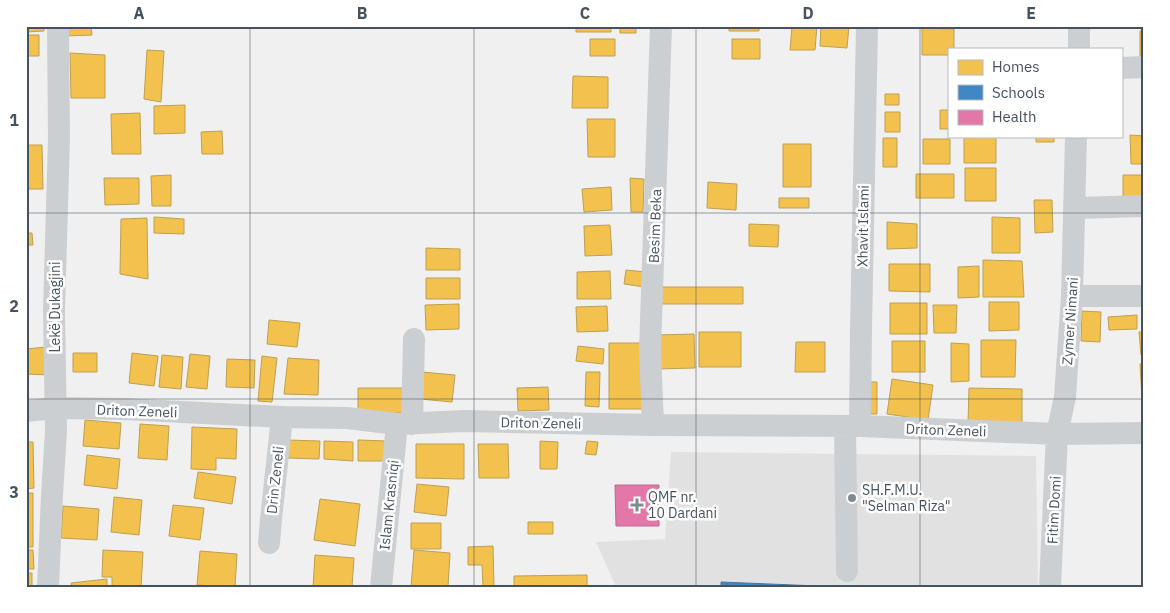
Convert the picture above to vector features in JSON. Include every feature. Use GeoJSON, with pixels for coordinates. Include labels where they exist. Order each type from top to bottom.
{"type":"FeatureCollection","features":[{"type":"Feature","properties":{"kind":"street","name":"Lekë Dukagjini"},"geometry":{"type":"LineString","coordinates":[[48,587],[56,431],[54,310],[59,138],[58,26]]}},
{"type":"Feature","properties":{"kind":"street","name":"Besim Beka"},"geometry":{"type":"LineString","coordinates":[[653,425],[650,350],[661,26]]}},
{"type":"Feature","properties":{"kind":"street","name":"Xhavit Islami"},"geometry":{"type":"LineString","coordinates":[[847,571],[853,427],[861,330],[867,26]]}},
{"type":"Feature","properties":{"kind":"street"},"geometry":{"type":"LineString","coordinates":[[1079,26],[1079,48]]}},
{"type":"Feature","properties":{"kind":"street"},"geometry":{"type":"LineString","coordinates":[[1122,68],[1144,67]]}},
{"type":"Feature","properties":{"kind":"street","name":"Zymer Nimani"},"geometry":{"type":"LineString","coordinates":[[1057,434],[1065,398],[1072,296],[1076,138]]}},
{"type":"Feature","properties":{"kind":"street"},"geometry":{"type":"LineString","coordinates":[[1075,208],[1144,206]]}},
{"type":"Feature","properties":{"kind":"street"},"geometry":{"type":"LineString","coordinates":[[1072,296],[1144,296]]}},
{"type":"Feature","properties":{"kind":"street"},"geometry":{"type":"LineString","coordinates":[[405,424],[414,340]]}},
{"type":"Feature","properties":{"kind":"street","name":"Driton Zeneli"},"geometry":{"type":"LineString","coordinates":[[26,411],[56,408],[123,409],[282,417],[347,418],[405,424],[465,421],[853,427],[1057,434],[1144,433]]}},
{"type":"Feature","properties":{"kind":"street","name":"Drin Zeneli"},"geometry":{"type":"LineString","coordinates":[[269,543],[282,417]]}},
{"type":"Feature","properties":{"kind":"street","name":"Islam Krasniqi"},"geometry":{"type":"LineString","coordinates":[[381,587],[405,424]]}},
{"type":"Feature","properties":{"kind":"street","name":"Fitim Domi"},"geometry":{"type":"LineString","coordinates":[[1050,587],[1057,434]]}},
{"type":"Feature","properties":{"kind":"shaded area","name":"SH.F.M.U. \"Selman Riza\""},"geometry":{"type":"Polygon","coordinates":[[[671,452],[1036,456],[1038,587],[616,587],[596,542],[665,539],[671,452]]]}},
{"type":"Feature","properties":{"kind":"building: Homes"},"geometry":{"type":"Polygon","coordinates":[[[26,26],[44,26],[44,31],[26,32],[26,26]]]}},
{"type":"Feature","properties":{"kind":"building: Homes"},"geometry":{"type":"Polygon","coordinates":[[[66,26],[91,26],[92,35],[66,36],[66,26]]]}},
{"type":"Feature","properties":{"kind":"building: Homes"},"geometry":{"type":"Polygon","coordinates":[[[576,26],[611,26],[611,32],[576,32],[576,26]]]}},
{"type":"Feature","properties":{"kind":"building: Homes"},"geometry":{"type":"Polygon","coordinates":[[[620,26],[636,26],[636,33],[620,33],[620,26]]]}},
{"type":"Feature","properties":{"kind":"building: Homes"},"geometry":{"type":"Polygon","coordinates":[[[729,26],[759,26],[759,31],[729,31],[729,26]]]}},
{"type":"Feature","properties":{"kind":"building: Homes"},"geometry":{"type":"Polygon","coordinates":[[[792,26],[817,26],[815,50],[790,50],[792,26]]]}},
{"type":"Feature","properties":{"kind":"building: Homes"},"geometry":{"type":"Polygon","coordinates":[[[821,26],[849,26],[847,48],[820,46],[821,26]]]}},
{"type":"Feature","properties":{"kind":"building: Homes"},"geometry":{"type":"Polygon","coordinates":[[[922,28],[954,29],[954,48],[948,48],[948,55],[922,55],[922,28]]]}},
{"type":"Feature","properties":{"kind":"building: Homes"},"geometry":{"type":"Polygon","coordinates":[[[1140,31],[1144,31],[1144,61],[1140,61],[1140,31]]]}},
{"type":"Feature","properties":{"kind":"building: Homes"},"geometry":{"type":"Polygon","coordinates":[[[26,35],[39,35],[39,56],[26,56],[26,35]]]}},
{"type":"Feature","properties":{"kind":"building: Homes"},"geometry":{"type":"Polygon","coordinates":[[[590,39],[615,39],[615,56],[590,56],[590,39]]]}},
{"type":"Feature","properties":{"kind":"building: Homes"},"geometry":{"type":"Polygon","coordinates":[[[732,39],[760,39],[760,59],[732,59],[732,39]]]}},
{"type":"Feature","properties":{"kind":"building: Homes"},"geometry":{"type":"Polygon","coordinates":[[[147,50],[164,51],[161,102],[144,99],[147,50]]]}},
{"type":"Feature","properties":{"kind":"building: Homes"},"geometry":{"type":"Polygon","coordinates":[[[70,53],[105,55],[105,98],[71,98],[70,53]]]}},
{"type":"Feature","properties":{"kind":"building: Homes"},"geometry":{"type":"Polygon","coordinates":[[[573,76],[608,77],[608,108],[572,108],[573,76]]]}},
{"type":"Feature","properties":{"kind":"building: Homes"},"geometry":{"type":"Polygon","coordinates":[[[885,94],[899,94],[899,105],[885,105],[885,94]]]}},
{"type":"Feature","properties":{"kind":"building: Homes"},"geometry":{"type":"Polygon","coordinates":[[[185,105],[185,133],[154,134],[154,106],[185,105]]]}},
{"type":"Feature","properties":{"kind":"building: Homes"},"geometry":{"type":"Polygon","coordinates":[[[940,110],[948,110],[948,129],[940,129],[940,110]]]}},
{"type":"Feature","properties":{"kind":"building: Homes"},"geometry":{"type":"Polygon","coordinates":[[[885,112],[900,112],[900,132],[885,132],[885,112]]]}},
{"type":"Feature","properties":{"kind":"building: Homes"},"geometry":{"type":"Polygon","coordinates":[[[140,113],[141,154],[112,154],[111,114],[140,113]]]}},
{"type":"Feature","properties":{"kind":"building: Homes"},"geometry":{"type":"Polygon","coordinates":[[[587,119],[615,119],[615,157],[588,157],[587,119]]]}},
{"type":"Feature","properties":{"kind":"building: Homes"},"geometry":{"type":"Polygon","coordinates":[[[222,131],[223,154],[202,154],[201,132],[222,131]]]}},
{"type":"Feature","properties":{"kind":"building: Homes"},"geometry":{"type":"Polygon","coordinates":[[[1130,135],[1144,136],[1144,164],[1131,164],[1130,135]]]}},
{"type":"Feature","properties":{"kind":"building: Homes"},"geometry":{"type":"Polygon","coordinates":[[[883,138],[897,138],[897,167],[883,167],[883,138]]]}},
{"type":"Feature","properties":{"kind":"building: Homes"},"geometry":{"type":"Polygon","coordinates":[[[964,138],[996,138],[996,163],[964,163],[964,138]]]}},
{"type":"Feature","properties":{"kind":"building: Homes"},"geometry":{"type":"Polygon","coordinates":[[[1036,138],[1054,138],[1054,142],[1036,142],[1036,138]]]}},
{"type":"Feature","properties":{"kind":"building: Homes"},"geometry":{"type":"Polygon","coordinates":[[[923,139],[950,139],[950,164],[923,164],[923,139]]]}},
{"type":"Feature","properties":{"kind":"building: Homes"},"geometry":{"type":"Polygon","coordinates":[[[783,144],[811,144],[811,187],[783,187],[783,144]]]}},
{"type":"Feature","properties":{"kind":"building: Homes"},"geometry":{"type":"Polygon","coordinates":[[[26,145],[42,145],[43,189],[27,189],[26,145]]]}},
{"type":"Feature","properties":{"kind":"building: Homes"},"geometry":{"type":"Polygon","coordinates":[[[965,168],[996,168],[996,201],[965,201],[965,168]]]}},
{"type":"Feature","properties":{"kind":"building: Homes"},"geometry":{"type":"Polygon","coordinates":[[[916,174],[954,174],[954,198],[916,198],[916,174]]]}},
{"type":"Feature","properties":{"kind":"building: Homes"},"geometry":{"type":"Polygon","coordinates":[[[171,175],[171,206],[152,206],[151,176],[171,175]]]}},
{"type":"Feature","properties":{"kind":"building: Homes"},"geometry":{"type":"Polygon","coordinates":[[[1123,175],[1144,175],[1144,201],[1123,200],[1123,175]]]}},
{"type":"Feature","properties":{"kind":"building: Homes"},"geometry":{"type":"Polygon","coordinates":[[[104,178],[139,178],[139,204],[105,205],[104,178]]]}},
{"type":"Feature","properties":{"kind":"building: Homes"},"geometry":{"type":"Polygon","coordinates":[[[630,178],[644,179],[643,212],[631,212],[630,178]]]}},
{"type":"Feature","properties":{"kind":"building: Homes"},"geometry":{"type":"Polygon","coordinates":[[[708,182],[737,184],[736,210],[707,208],[708,182]]]}},
{"type":"Feature","properties":{"kind":"building: Homes"},"geometry":{"type":"Polygon","coordinates":[[[611,187],[612,210],[584,212],[582,189],[611,187]]]}},
{"type":"Feature","properties":{"kind":"building: Homes"},"geometry":{"type":"Polygon","coordinates":[[[779,198],[809,198],[809,208],[779,208],[779,198]]]}},
{"type":"Feature","properties":{"kind":"building: Homes"},"geometry":{"type":"Polygon","coordinates":[[[1034,200],[1052,200],[1053,232],[1035,233],[1034,200]]]}},
{"type":"Feature","properties":{"kind":"building: Homes"},"geometry":{"type":"Polygon","coordinates":[[[154,217],[184,219],[184,234],[154,233],[154,217]]]}},
{"type":"Feature","properties":{"kind":"building: Homes"},"geometry":{"type":"Polygon","coordinates":[[[992,217],[1020,218],[1020,253],[992,253],[992,217]]]}},
{"type":"Feature","properties":{"kind":"building: Homes"},"geometry":{"type":"Polygon","coordinates":[[[147,218],[148,279],[120,274],[121,219],[147,218]]]}},
{"type":"Feature","properties":{"kind":"building: Homes"},"geometry":{"type":"Polygon","coordinates":[[[887,222],[917,224],[917,248],[887,249],[887,222]]]}},
{"type":"Feature","properties":{"kind":"building: Homes"},"geometry":{"type":"Polygon","coordinates":[[[749,224],[779,225],[778,247],[749,246],[749,224]]]}},
{"type":"Feature","properties":{"kind":"building: Homes"},"geometry":{"type":"Polygon","coordinates":[[[610,225],[612,255],[585,256],[584,226],[610,225]]]}},
{"type":"Feature","properties":{"kind":"building: Homes"},"geometry":{"type":"Polygon","coordinates":[[[26,233],[32,233],[33,245],[26,245],[26,233]]]}},
{"type":"Feature","properties":{"kind":"building: Homes"},"geometry":{"type":"Polygon","coordinates":[[[426,248],[460,249],[460,270],[426,270],[426,248]]]}},
{"type":"Feature","properties":{"kind":"building: Homes"},"geometry":{"type":"Polygon","coordinates":[[[983,260],[1022,261],[1024,297],[983,297],[983,260]]]}},
{"type":"Feature","properties":{"kind":"building: Homes"},"geometry":{"type":"Polygon","coordinates":[[[889,264],[930,264],[930,292],[889,291],[889,264]]]}},
{"type":"Feature","properties":{"kind":"building: Homes"},"geometry":{"type":"Polygon","coordinates":[[[979,266],[979,297],[958,298],[958,267],[979,266]]]}},
{"type":"Feature","properties":{"kind":"building: Homes"},"geometry":{"type":"Polygon","coordinates":[[[626,270],[646,272],[645,287],[624,284],[626,270]]]}},
{"type":"Feature","properties":{"kind":"building: Homes"},"geometry":{"type":"Polygon","coordinates":[[[610,271],[611,299],[577,299],[577,272],[610,271]]]}},
{"type":"Feature","properties":{"kind":"building: Homes"},"geometry":{"type":"Polygon","coordinates":[[[426,278],[460,278],[460,299],[426,299],[426,278]]]}},
{"type":"Feature","properties":{"kind":"building: Homes"},"geometry":{"type":"Polygon","coordinates":[[[656,287],[743,287],[743,304],[656,304],[656,287]]]}},
{"type":"Feature","properties":{"kind":"building: Homes"},"geometry":{"type":"Polygon","coordinates":[[[989,302],[1019,302],[1019,330],[989,331],[989,302]]]}},
{"type":"Feature","properties":{"kind":"building: Homes"},"geometry":{"type":"Polygon","coordinates":[[[890,303],[927,303],[927,334],[890,334],[890,303]]]}},
{"type":"Feature","properties":{"kind":"building: Homes"},"geometry":{"type":"Polygon","coordinates":[[[459,304],[459,329],[426,330],[425,305],[459,304]]]}},
{"type":"Feature","properties":{"kind":"building: Homes"},"geometry":{"type":"Polygon","coordinates":[[[933,305],[957,305],[956,333],[934,333],[933,305]]]}},
{"type":"Feature","properties":{"kind":"building: Homes"},"geometry":{"type":"Polygon","coordinates":[[[607,306],[608,331],[577,332],[576,307],[607,306]]]}},
{"type":"Feature","properties":{"kind":"building: Homes"},"geometry":{"type":"Polygon","coordinates":[[[1082,311],[1101,312],[1100,342],[1081,341],[1082,311]]]}},
{"type":"Feature","properties":{"kind":"building: Homes"},"geometry":{"type":"Polygon","coordinates":[[[1137,315],[1137,329],[1109,330],[1108,317],[1137,315]]]}},
{"type":"Feature","properties":{"kind":"building: Homes"},"geometry":{"type":"Polygon","coordinates":[[[269,320],[300,323],[297,347],[267,344],[269,320]]]}},
{"type":"Feature","properties":{"kind":"building: Homes"},"geometry":{"type":"Polygon","coordinates":[[[699,332],[741,332],[741,367],[699,367],[699,332]]]}},
{"type":"Feature","properties":{"kind":"building: Homes"},"geometry":{"type":"Polygon","coordinates":[[[1139,332],[1144,332],[1144,355],[1141,355],[1139,332]]]}},
{"type":"Feature","properties":{"kind":"building: Homes"},"geometry":{"type":"Polygon","coordinates":[[[694,334],[695,368],[657,369],[656,335],[694,334]]]}},
{"type":"Feature","properties":{"kind":"building: Homes"},"geometry":{"type":"Polygon","coordinates":[[[981,340],[1016,340],[1015,377],[981,377],[981,340]]]}},
{"type":"Feature","properties":{"kind":"building: Homes"},"geometry":{"type":"Polygon","coordinates":[[[892,341],[925,341],[925,372],[892,372],[892,341]]]}},
{"type":"Feature","properties":{"kind":"building: Homes"},"geometry":{"type":"Polygon","coordinates":[[[796,342],[825,342],[825,372],[795,372],[796,342]]]}},
{"type":"Feature","properties":{"kind":"building: Homes"},"geometry":{"type":"Polygon","coordinates":[[[609,343],[643,343],[642,409],[609,409],[609,343]]]}},
{"type":"Feature","properties":{"kind":"building: Homes"},"geometry":{"type":"Polygon","coordinates":[[[951,343],[969,344],[969,381],[951,382],[951,343]]]}},
{"type":"Feature","properties":{"kind":"building: Homes"},"geometry":{"type":"Polygon","coordinates":[[[578,346],[604,349],[603,364],[576,361],[578,346]]]}},
{"type":"Feature","properties":{"kind":"building: Homes"},"geometry":{"type":"Polygon","coordinates":[[[47,347],[50,375],[26,374],[26,349],[47,347]]]}},
{"type":"Feature","properties":{"kind":"building: Homes"},"geometry":{"type":"Polygon","coordinates":[[[73,353],[97,353],[97,372],[73,372],[73,353]]]}},
{"type":"Feature","properties":{"kind":"building: Homes"},"geometry":{"type":"Polygon","coordinates":[[[132,353],[158,356],[154,386],[129,383],[132,353]]]}},
{"type":"Feature","properties":{"kind":"building: Homes"},"geometry":{"type":"Polygon","coordinates":[[[190,354],[210,356],[207,389],[186,387],[190,354]]]}},
{"type":"Feature","properties":{"kind":"building: Homes"},"geometry":{"type":"Polygon","coordinates":[[[162,355],[183,357],[181,389],[159,387],[162,355]]]}},
{"type":"Feature","properties":{"kind":"building: Homes"},"geometry":{"type":"Polygon","coordinates":[[[262,356],[277,358],[272,402],[258,401],[262,356]]]}},
{"type":"Feature","properties":{"kind":"building: Homes"},"geometry":{"type":"Polygon","coordinates":[[[288,358],[319,360],[318,395],[284,394],[288,358]]]}},
{"type":"Feature","properties":{"kind":"building: Homes"},"geometry":{"type":"Polygon","coordinates":[[[227,359],[255,360],[254,388],[226,387],[227,359]]]}},
{"type":"Feature","properties":{"kind":"building: Homes"},"geometry":{"type":"Polygon","coordinates":[[[1144,363],[1144,399],[1142,399],[1140,364],[1144,363]]]}},
{"type":"Feature","properties":{"kind":"building: Homes"},"geometry":{"type":"Polygon","coordinates":[[[422,372],[455,375],[452,402],[420,399],[422,372]]]}},
{"type":"Feature","properties":{"kind":"building: Homes"},"geometry":{"type":"Polygon","coordinates":[[[586,372],[600,372],[599,407],[585,406],[586,372]]]}},
{"type":"Feature","properties":{"kind":"building: Homes"},"geometry":{"type":"Polygon","coordinates":[[[892,379],[933,385],[928,420],[887,414],[892,379]]]}},
{"type":"Feature","properties":{"kind":"building: Homes"},"geometry":{"type":"Polygon","coordinates":[[[866,382],[877,382],[877,414],[866,414],[866,382]]]}},
{"type":"Feature","properties":{"kind":"building: Homes"},"geometry":{"type":"Polygon","coordinates":[[[548,387],[549,410],[518,411],[517,388],[548,387]]]}},
{"type":"Feature","properties":{"kind":"building: Homes"},"geometry":{"type":"Polygon","coordinates":[[[358,388],[404,388],[405,413],[358,413],[358,388]]]}},
{"type":"Feature","properties":{"kind":"building: Homes"},"geometry":{"type":"Polygon","coordinates":[[[969,388],[1022,389],[1022,425],[968,423],[969,388]]]}},
{"type":"Feature","properties":{"kind":"building: Homes"},"geometry":{"type":"Polygon","coordinates":[[[85,420],[121,423],[119,449],[83,446],[85,420]]]}},
{"type":"Feature","properties":{"kind":"building: Homes"},"geometry":{"type":"Polygon","coordinates":[[[140,424],[169,426],[167,460],[138,458],[140,424]]]}},
{"type":"Feature","properties":{"kind":"building: Homes"},"geometry":{"type":"Polygon","coordinates":[[[192,427],[237,429],[236,459],[216,458],[216,470],[191,469],[192,427]]]}},
{"type":"Feature","properties":{"kind":"building: Homes"},"geometry":{"type":"Polygon","coordinates":[[[288,440],[320,441],[319,459],[287,458],[288,440]]]}},
{"type":"Feature","properties":{"kind":"building: Homes"},"geometry":{"type":"Polygon","coordinates":[[[358,440],[388,441],[387,461],[358,461],[358,440]]]}},
{"type":"Feature","properties":{"kind":"building: Homes"},"geometry":{"type":"Polygon","coordinates":[[[324,441],[353,442],[353,461],[324,459],[324,441]]]}},
{"type":"Feature","properties":{"kind":"building: Homes"},"geometry":{"type":"Polygon","coordinates":[[[540,441],[558,442],[557,469],[540,469],[540,441]]]}},
{"type":"Feature","properties":{"kind":"building: Homes"},"geometry":{"type":"Polygon","coordinates":[[[587,441],[598,442],[596,455],[585,454],[587,441]]]}},
{"type":"Feature","properties":{"kind":"building: Homes"},"geometry":{"type":"Polygon","coordinates":[[[26,442],[33,442],[34,488],[26,489],[26,442]]]}},
{"type":"Feature","properties":{"kind":"building: Homes"},"geometry":{"type":"Polygon","coordinates":[[[416,444],[464,444],[464,479],[416,478],[416,444]]]}},
{"type":"Feature","properties":{"kind":"building: Homes"},"geometry":{"type":"Polygon","coordinates":[[[478,444],[508,444],[509,478],[479,478],[478,444]]]}},
{"type":"Feature","properties":{"kind":"building: Homes"},"geometry":{"type":"Polygon","coordinates":[[[87,455],[120,459],[117,489],[84,485],[87,455]]]}},
{"type":"Feature","properties":{"kind":"building: Homes"},"geometry":{"type":"Polygon","coordinates":[[[198,472],[236,477],[232,504],[194,498],[198,472]]]}},
{"type":"Feature","properties":{"kind":"building: Homes"},"geometry":{"type":"Polygon","coordinates":[[[417,484],[449,487],[446,516],[414,512],[417,484]]]}},
{"type":"Feature","properties":{"kind":"building: Homes"},"geometry":{"type":"Polygon","coordinates":[[[26,493],[33,493],[33,547],[26,547],[26,493]]]}},
{"type":"Feature","properties":{"kind":"building: Homes"},"geometry":{"type":"Polygon","coordinates":[[[114,497],[142,500],[139,535],[111,532],[114,497]]]}},
{"type":"Feature","properties":{"kind":"building: Homes"},"geometry":{"type":"Polygon","coordinates":[[[320,499],[360,504],[355,546],[314,540],[320,499]]]}},
{"type":"Feature","properties":{"kind":"building: Homes"},"geometry":{"type":"Polygon","coordinates":[[[173,505],[204,508],[200,540],[169,536],[173,505]]]}},
{"type":"Feature","properties":{"kind":"building: Homes"},"geometry":{"type":"Polygon","coordinates":[[[63,506],[99,509],[97,540],[61,538],[63,506]]]}},
{"type":"Feature","properties":{"kind":"building: Homes"},"geometry":{"type":"Polygon","coordinates":[[[528,522],[553,522],[553,534],[528,534],[528,522]]]}},
{"type":"Feature","properties":{"kind":"building: Homes"},"geometry":{"type":"Polygon","coordinates":[[[411,523],[441,523],[441,549],[411,549],[411,523]]]}},
{"type":"Feature","properties":{"kind":"building: Homes"},"geometry":{"type":"Polygon","coordinates":[[[493,546],[494,587],[483,587],[482,565],[468,565],[468,547],[493,546]]]}},
{"type":"Feature","properties":{"kind":"building: Homes"},"geometry":{"type":"Polygon","coordinates":[[[26,550],[33,550],[34,569],[26,569],[26,550]]]}},
{"type":"Feature","properties":{"kind":"building: Homes"},"geometry":{"type":"Polygon","coordinates":[[[103,550],[143,552],[141,587],[112,587],[112,577],[102,577],[103,550]]]}},
{"type":"Feature","properties":{"kind":"building: Homes"},"geometry":{"type":"Polygon","coordinates":[[[414,550],[450,553],[448,587],[411,587],[414,550]]]}},
{"type":"Feature","properties":{"kind":"building: Homes"},"geometry":{"type":"Polygon","coordinates":[[[200,551],[237,554],[235,587],[197,585],[200,551]]]}},
{"type":"Feature","properties":{"kind":"building: Homes"},"geometry":{"type":"Polygon","coordinates":[[[315,555],[354,558],[352,587],[313,587],[315,555]]]}},
{"type":"Feature","properties":{"kind":"building: Homes"},"geometry":{"type":"Polygon","coordinates":[[[26,573],[32,573],[32,587],[26,587],[26,573]]]}},
{"type":"Feature","properties":{"kind":"building: Homes"},"geometry":{"type":"Polygon","coordinates":[[[587,575],[587,587],[514,587],[514,576],[587,575]]]}},
{"type":"Feature","properties":{"kind":"building: Homes"},"geometry":{"type":"Polygon","coordinates":[[[107,579],[107,587],[72,587],[71,583],[107,579]]]}},
{"type":"Feature","properties":{"kind":"building: Schools"},"geometry":{"type":"Polygon","coordinates":[[[721,582],[842,587],[721,587],[721,582]]]}},
{"type":"Feature","properties":{"kind":"building: Health","name":"QMF nr. 10 Dardani"},"geometry":{"type":"Polygon","coordinates":[[[615,485],[659,485],[659,526],[616,526],[615,485]]]}},
{"type":"Feature","properties":{"kind":"place","name":"SH.F.M.U. \"Selman Riza\""},"geometry":{"type":"Point","coordinates":[852,498]}},
{"type":"Feature","properties":{"kind":"place","name":"QMF nr. 10 Dardani"},"geometry":{"type":"Point","coordinates":[637,505]}}]}
